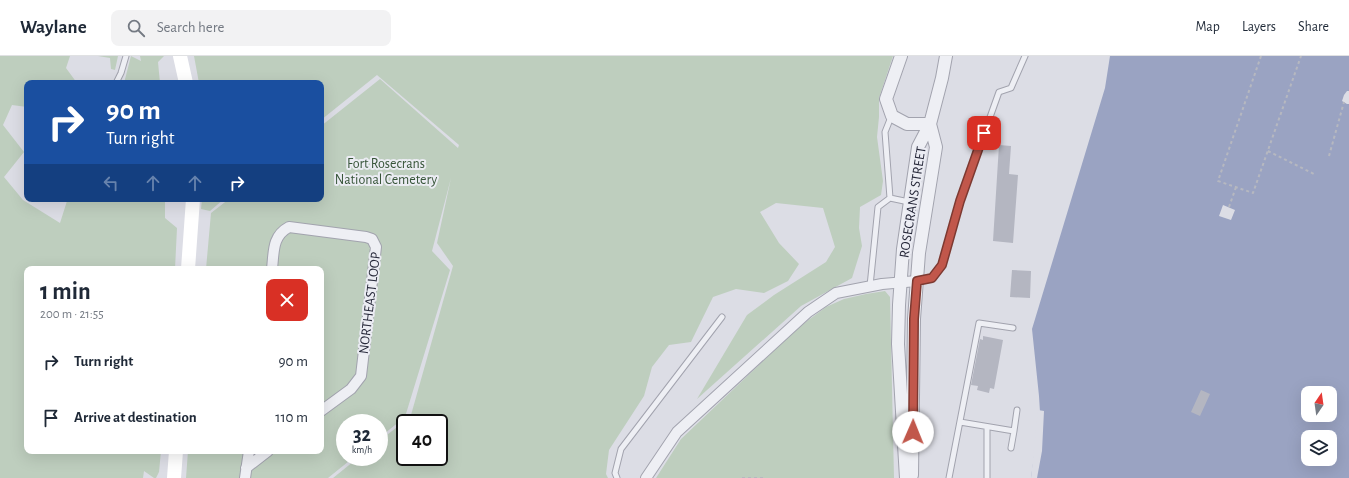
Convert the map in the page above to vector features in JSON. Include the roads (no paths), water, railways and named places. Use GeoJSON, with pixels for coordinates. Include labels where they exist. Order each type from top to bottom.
{"type":"FeatureCollection","features":[{"type":"Feature","properties":{"kind":"main road"},"geometry":{"type":"LineString","coordinates":[[180,56],[185,80]]}},
{"type":"Feature","properties":{"kind":"main road"},"geometry":{"type":"LineString","coordinates":[[188,266],[193,202]]}},
{"type":"Feature","properties":{"kind":"main road"},"geometry":{"type":"LineString","coordinates":[[174,478],[176,454]]}},
{"type":"Feature","properties":{"kind":"street"},"geometry":{"type":"LineString","coordinates":[[901,56],[886,99],[892,116],[907,124],[930,124]]}},
{"type":"Feature","properties":{"kind":"street","name":"ROSECRANS STREET"},"geometry":{"type":"LineString","coordinates":[[906,478],[898,344],[900,282],[903,249],[918,147],[930,124],[946,56]]}},
{"type":"Feature","properties":{"kind":"street","name":"ROSECRANS STREET"},"geometry":{"type":"LineString","coordinates":[[912,478],[914,319],[919,253],[936,147],[930,124]]}},
{"type":"Feature","properties":{"kind":"street","name":"NORTHEAST LOOP"},"geometry":{"type":"LineString","coordinates":[[272,266],[275,240],[282,230],[289,227],[366,237],[372,239],[376,247],[361,376],[351,389],[324,409]]}},
{"type":"Feature","properties":{"kind":"street"},"geometry":{"type":"LineString","coordinates":[[646,478],[677,432],[808,312],[836,293],[870,286],[917,281]]}},
{"type":"Feature","properties":{"kind":"street"},"geometry":{"type":"LineString","coordinates":[[246,473],[249,454]]}},
{"type":"Feature","properties":{"kind":"street"},"geometry":{"type":"LineString","coordinates":[[246,473],[265,454]]}},
{"type":"Feature","properties":{"kind":"lane"},"geometry":{"type":"LineString","coordinates":[[117,80],[126,56]]}},
{"type":"Feature","properties":{"kind":"lane"},"geometry":{"type":"LineString","coordinates":[[917,281],[932,278],[942,265],[960,201],[999,92],[1011,88],[1025,56]]}},
{"type":"Feature","properties":{"kind":"lane"},"geometry":{"type":"LineString","coordinates":[[890,198],[885,132],[892,116]]}},
{"type":"Feature","properties":{"kind":"lane"},"geometry":{"type":"LineString","coordinates":[[870,286],[878,207],[890,198],[909,202]]}},
{"type":"Feature","properties":{"kind":"lane"},"geometry":{"type":"LineString","coordinates":[[617,478],[615,474],[621,450],[722,317]]}},
{"type":"Feature","properties":{"kind":"lane"},"geometry":{"type":"LineString","coordinates":[[949,478],[979,323],[1013,328]]}},
{"type":"Feature","properties":{"kind":"lane"},"geometry":{"type":"LineString","coordinates":[[1011,448],[1017,410]]}},
{"type":"Feature","properties":{"kind":"lane"},"geometry":{"type":"LineString","coordinates":[[960,422],[1014,431]]}},
{"type":"Feature","properties":{"kind":"lane"},"geometry":{"type":"LineString","coordinates":[[987,427],[987,478]]}},
{"type":"Feature","properties":{"kind":"water"},"geometry":{"type":"Polygon","coordinates":[[[1110,56],[1349,56],[1349,478],[1031,478],[1040,412],[1032,329],[1105,88],[1110,56]]]}},
{"type":"Feature","properties":{"kind":"park label","name":"Fort Rosecrans National Cemetery"},"geometry":{"type":"Point","coordinates":[386,172]}}]}
